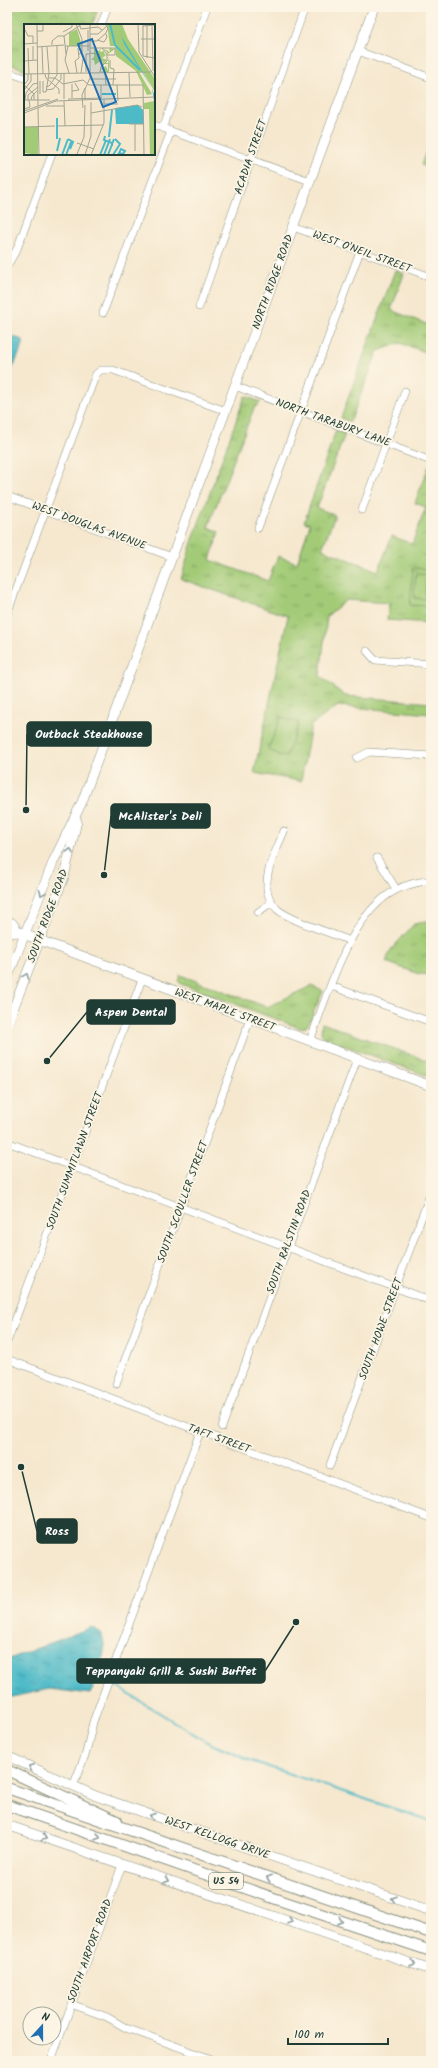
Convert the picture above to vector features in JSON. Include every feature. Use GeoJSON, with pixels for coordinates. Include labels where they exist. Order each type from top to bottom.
{"type":"FeatureCollection","features":[{"type":"Feature","properties":{"kind":"highway"},"geometry":{"type":"LineString","coordinates":[[7,1770],[176,1847]]}},
{"type":"Feature","properties":{"kind":"highway","name":"US 54"},"geometry":{"type":"LineString","coordinates":[[7,1788],[431,1933]]}},
{"type":"Feature","properties":{"kind":"highway","name":"US 54"},"geometry":{"type":"LineString","coordinates":[[7,1807],[21,1810],[431,1951]]}},
{"type":"Feature","properties":{"kind":"main road","name":"NORTH RIDGE ROAD"},"geometry":{"type":"LineString","coordinates":[[153,606],[374,7]]}},
{"type":"Feature","properties":{"kind":"main road","name":"SOUTH RIDGE ROAD"},"geometry":{"type":"LineString","coordinates":[[7,1025],[64,877],[82,804],[153,606]]}},
{"type":"Feature","properties":{"kind":"main road","name":"SOUTH RIDGE ROAD"},"geometry":{"type":"LineString","coordinates":[[7,980],[22,933],[54,860],[82,804]]}},
{"type":"Feature","properties":{"kind":"main road","name":"WEST MAPLE STREET"},"geometry":{"type":"LineString","coordinates":[[7,921],[12,923],[22,933]]}},
{"type":"Feature","properties":{"kind":"main road","name":"WEST MAPLE STREET"},"geometry":{"type":"LineString","coordinates":[[7,933],[22,933],[431,1086]]}},
{"type":"Feature","properties":{"kind":"main road","name":"WEST KELLOGG DRIVE"},"geometry":{"type":"LineString","coordinates":[[7,1756],[73,1786],[159,1818],[431,1911]]}},
{"type":"Feature","properties":{"kind":"main road"},"geometry":{"type":"LineString","coordinates":[[7,1825],[431,1970]]}},
{"type":"Feature","properties":{"kind":"street"},"geometry":{"type":"LineString","coordinates":[[101,24],[108,7]]}},
{"type":"Feature","properties":{"kind":"street"},"geometry":{"type":"LineString","coordinates":[[163,128],[207,7]]}},
{"type":"Feature","properties":{"kind":"street","name":"ACADIA STREET"},"geometry":{"type":"LineString","coordinates":[[199,307],[250,159],[305,7]]}},
{"type":"Feature","properties":{"kind":"street"},"geometry":{"type":"LineString","coordinates":[[358,51],[431,78]]}},
{"type":"Feature","properties":{"kind":"street"},"geometry":{"type":"LineString","coordinates":[[7,72],[24,78]]}},
{"type":"Feature","properties":{"kind":"street"},"geometry":{"type":"LineString","coordinates":[[155,125],[310,181]]}},
{"type":"Feature","properties":{"kind":"street"},"geometry":{"type":"LineString","coordinates":[[103,313],[171,131]]}},
{"type":"Feature","properties":{"kind":"street"},"geometry":{"type":"LineString","coordinates":[[7,266],[17,249],[52,155]]}},
{"type":"Feature","properties":{"kind":"street","name":"WEST O'NEIL STREET"},"geometry":{"type":"LineString","coordinates":[[294,226],[431,278]]}},
{"type":"Feature","properties":{"kind":"street"},"geometry":{"type":"LineString","coordinates":[[258,528],[360,251]]}},
{"type":"Feature","properties":{"kind":"street"},"geometry":{"type":"LineString","coordinates":[[7,614],[96,374],[107,368],[226,411]]}},
{"type":"Feature","properties":{"kind":"street","name":"NORTH TARABURY LANE"},"geometry":{"type":"LineString","coordinates":[[235,386],[386,442],[431,461]]}},
{"type":"Feature","properties":{"kind":"street"},"geometry":{"type":"LineString","coordinates":[[362,510],[405,391]]}},
{"type":"Feature","properties":{"kind":"street","name":"WEST DOUGLAS AVENUE"},"geometry":{"type":"LineString","coordinates":[[7,496],[172,556]]}},
{"type":"Feature","properties":{"kind":"street"},"geometry":{"type":"LineString","coordinates":[[367,651],[375,660],[431,664]]}},
{"type":"Feature","properties":{"kind":"street"},"geometry":{"type":"LineString","coordinates":[[357,758],[369,752],[431,756]]}},
{"type":"Feature","properties":{"kind":"street"},"geometry":{"type":"LineString","coordinates":[[284,831],[271,865],[267,883],[267,892],[272,902],[278,909],[290,917],[350,941]]}},
{"type":"Feature","properties":{"kind":"street"},"geometry":{"type":"LineString","coordinates":[[377,858],[396,889]]}},
{"type":"Feature","properties":{"kind":"street"},"geometry":{"type":"LineString","coordinates":[[310,1041],[350,941],[363,919],[376,904],[396,889],[408,884],[431,880]]}},
{"type":"Feature","properties":{"kind":"street"},"geometry":{"type":"LineString","coordinates":[[258,912],[272,902]]}},
{"type":"Feature","properties":{"kind":"street","name":"SOUTH SUMMITLAWN STREET"},"geometry":{"type":"LineString","coordinates":[[7,1342],[142,979]]}},
{"type":"Feature","properties":{"kind":"street"},"geometry":{"type":"LineString","coordinates":[[331,986],[431,1022]]}},
{"type":"Feature","properties":{"kind":"street","name":"SOUTH SCOULLER STREET"},"geometry":{"type":"LineString","coordinates":[[116,1384],[250,1019]]}},
{"type":"Feature","properties":{"kind":"street","name":"SOUTH RALSTIN ROAD"},"geometry":{"type":"LineString","coordinates":[[222,1426],[357,1059]]}},
{"type":"Feature","properties":{"kind":"street"},"geometry":{"type":"LineString","coordinates":[[7,1142],[431,1301]]}},
{"type":"Feature","properties":{"kind":"street","name":"SOUTH HOWE STREET"},"geometry":{"type":"LineString","coordinates":[[330,1465],[431,1192]]}},
{"type":"Feature","properties":{"kind":"street","name":"TAFT STREET"},"geometry":{"type":"LineString","coordinates":[[7,1359],[431,1518]]}},
{"type":"Feature","properties":{"kind":"street"},"geometry":{"type":"LineString","coordinates":[[73,1786],[86,1753],[93,1722],[200,1432]]}},
{"type":"Feature","properties":{"kind":"street","name":"SOUTH AIRPORT ROAD"},"geometry":{"type":"LineString","coordinates":[[50,2061],[122,1865]]}},
{"type":"Feature","properties":{"kind":"street"},"geometry":{"type":"LineString","coordinates":[[71,2004],[107,2018],[126,2028],[217,2061]]}},
{"type":"Feature","properties":{"kind":"green space"},"geometry":{"type":"Polygon","coordinates":[[[7,7],[99,7],[92,24],[24,24],[24,70],[7,63],[7,7]]]}},
{"type":"Feature","properties":{"kind":"green space"},"geometry":{"type":"Polygon","coordinates":[[[431,138],[431,169],[421,165],[431,138]]]}},
{"type":"Feature","properties":{"kind":"green space"},"geometry":{"type":"Polygon","coordinates":[[[395,270],[404,274],[391,310],[431,326],[431,354],[400,343],[378,351],[350,422],[341,418],[395,270]]]}},
{"type":"Feature","properties":{"kind":"green space"},"geometry":{"type":"Polygon","coordinates":[[[245,396],[261,402],[254,408],[208,527],[219,532],[210,560],[268,581],[278,556],[297,563],[310,524],[304,522],[336,430],[345,434],[317,508],[335,515],[322,549],[378,571],[392,536],[412,544],[426,507],[415,503],[429,465],[431,467],[431,623],[387,620],[389,603],[346,600],[327,616],[320,676],[345,696],[431,703],[431,714],[338,706],[311,725],[301,781],[254,773],[288,616],[181,579],[192,542],[245,396]]]}},
{"type":"Feature","properties":{"kind":"green space"},"geometry":{"type":"Polygon","coordinates":[[[413,568],[431,569],[431,606],[410,605],[413,568]]]}},
{"type":"Feature","properties":{"kind":"green space"},"geometry":{"type":"Polygon","coordinates":[[[416,574],[427,575],[425,599],[414,598],[416,574]]]}},
{"type":"Feature","properties":{"kind":"green space"},"geometry":{"type":"Polygon","coordinates":[[[281,717],[299,723],[286,757],[268,750],[281,717]]]}},
{"type":"Feature","properties":{"kind":"green space"},"geometry":{"type":"Polygon","coordinates":[[[431,921],[431,975],[419,974],[386,962],[390,951],[414,924],[431,921]]]}},
{"type":"Feature","properties":{"kind":"green space"},"geometry":{"type":"Polygon","coordinates":[[[180,975],[267,1007],[311,986],[323,991],[309,1023],[306,1027],[300,1028],[181,984],[178,981],[180,975]]]}},
{"type":"Feature","properties":{"kind":"green space"},"geometry":{"type":"Polygon","coordinates":[[[322,1023],[431,1062],[431,1077],[326,1039],[321,1033],[322,1023]]]}},
{"type":"Feature","properties":{"kind":"water"},"geometry":{"type":"Polygon","coordinates":[[[7,335],[23,340],[23,345],[7,381],[7,335]]]}},
{"type":"Feature","properties":{"kind":"water"},"geometry":{"type":"Polygon","coordinates":[[[92,1627],[100,1633],[103,1639],[104,1654],[99,1673],[90,1694],[49,1689],[7,1698],[7,1660],[92,1627]]]}},
{"type":"Feature","properties":{"kind":"waterway"},"geometry":{"type":"LineString","coordinates":[[114,1685],[207,1742],[248,1760],[431,1821]]}},
{"type":"Feature","properties":{"kind":"place","name":"Outback Steakhouse"},"geometry":{"type":"Point","coordinates":[26,810]}},
{"type":"Feature","properties":{"kind":"place","name":"McAlister's Deli"},"geometry":{"type":"Point","coordinates":[104,875]}},
{"type":"Feature","properties":{"kind":"place","name":"Aspen Dental"},"geometry":{"type":"Point","coordinates":[47,1061]}},
{"type":"Feature","properties":{"kind":"place","name":"Ross"},"geometry":{"type":"Point","coordinates":[21,1467]}},
{"type":"Feature","properties":{"kind":"place","name":"Teppanyaki Grill & Sushi Buffet"},"geometry":{"type":"Point","coordinates":[296,1622]}}]}
